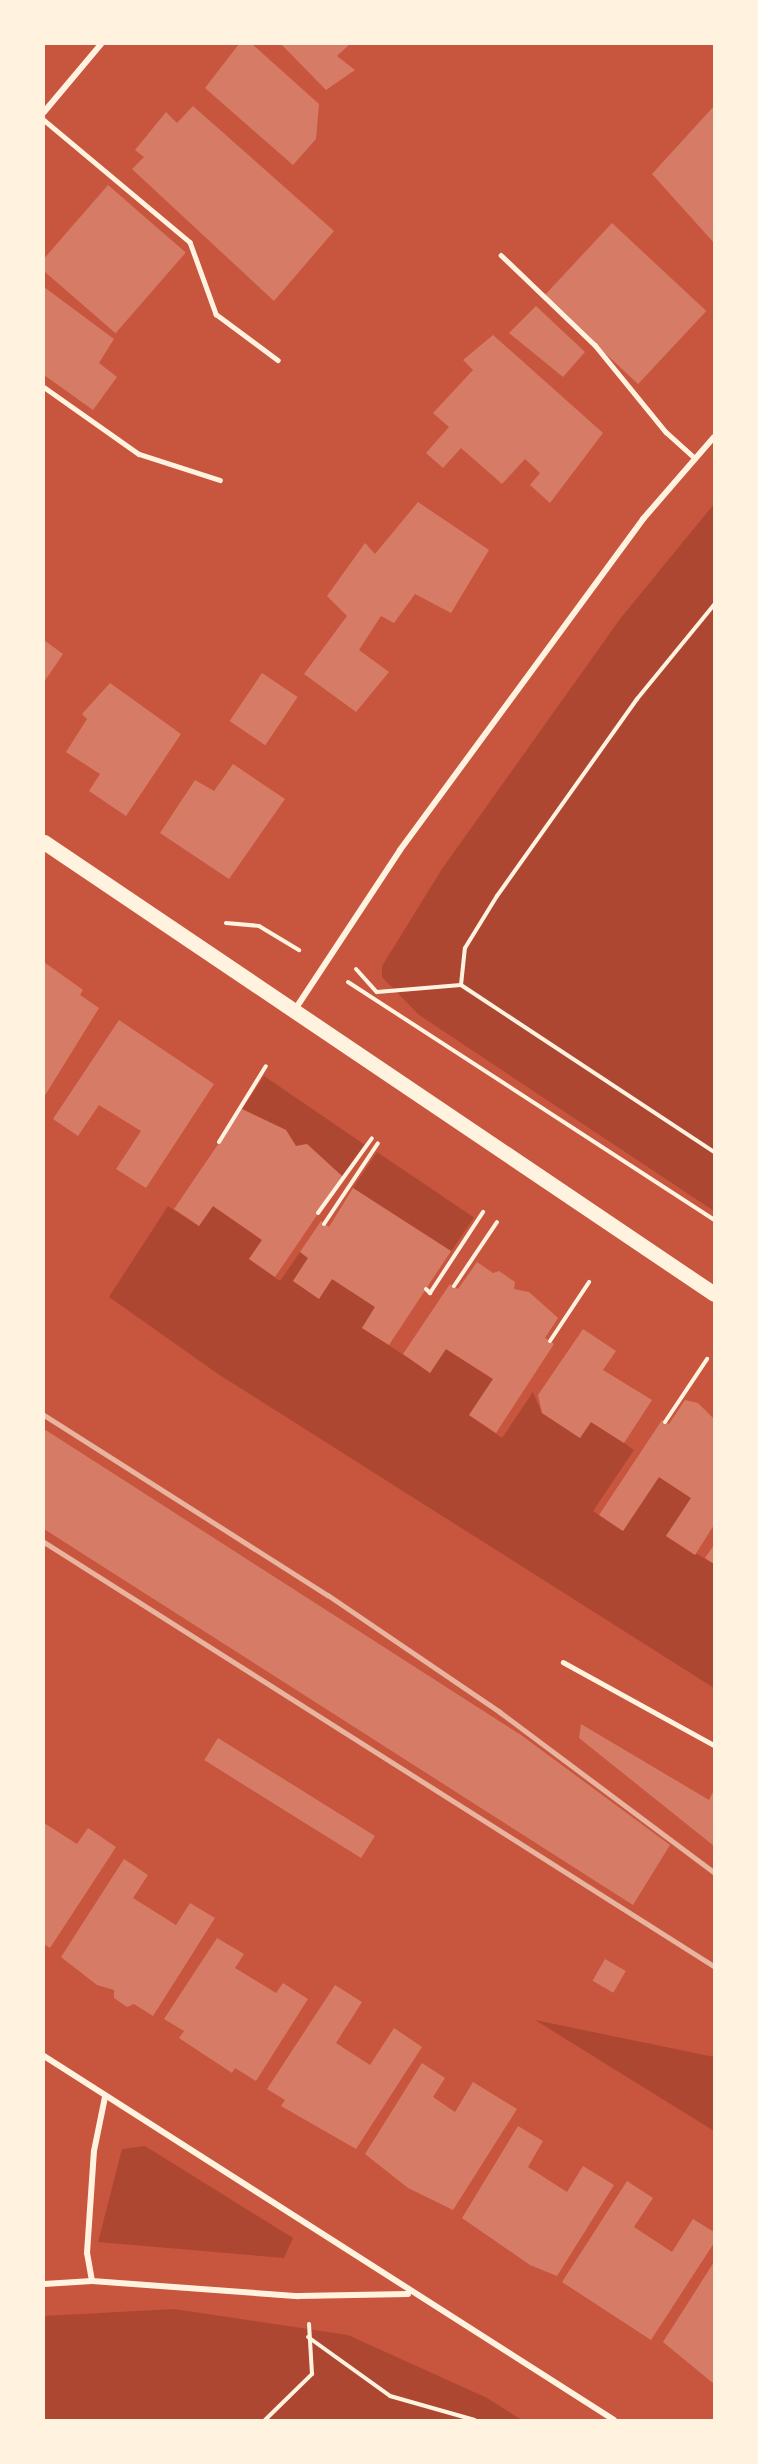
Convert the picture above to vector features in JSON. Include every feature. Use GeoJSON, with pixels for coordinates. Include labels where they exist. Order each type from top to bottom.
{"type":"FeatureCollection","features":[{"type":"Feature","properties":{"kind":"main road"},"geometry":{"type":"LineString","coordinates":[[44,842],[714,1294]]}},
{"type":"Feature","properties":{"kind":"street"},"geometry":{"type":"LineString","coordinates":[[44,112],[101,44]]}},
{"type":"Feature","properties":{"kind":"street"},"geometry":{"type":"LineString","coordinates":[[294,1011],[400,850],[636,529],[714,437]]}},
{"type":"Feature","properties":{"kind":"street"},"geometry":{"type":"LineString","coordinates":[[44,2056],[410,2294],[614,2421]]}},
{"type":"Feature","properties":{"kind":"street"},"geometry":{"type":"LineString","coordinates":[[92,2281],[87,2253],[91,2198],[105,2097]]}},
{"type":"Feature","properties":{"kind":"street"},"geometry":{"type":"LineString","coordinates":[[44,2284],[92,2281],[298,2296],[410,2294]]}},
{"type":"Feature","properties":{"kind":"lane"},"geometry":{"type":"LineString","coordinates":[[44,120],[190,242],[216,314],[278,360]]}},
{"type":"Feature","properties":{"kind":"lane"},"geometry":{"type":"LineString","coordinates":[[501,255],[595,345],[666,432],[695,458]]}},
{"type":"Feature","properties":{"kind":"lane"},"geometry":{"type":"LineString","coordinates":[[44,387],[139,454],[220,480]]}},
{"type":"Feature","properties":{"kind":"lane"},"geometry":{"type":"LineString","coordinates":[[563,1662],[714,1744]]}},
{"type":"Feature","properties":{"kind":"path"},"geometry":{"type":"LineString","coordinates":[[461,985],[465,948],[497,896],[638,699],[714,605]]}},
{"type":"Feature","properties":{"kind":"path"},"geometry":{"type":"LineString","coordinates":[[332,954],[365,975],[377,992],[461,985],[714,1152]]}},
{"type":"Feature","properties":{"kind":"path"},"geometry":{"type":"LineString","coordinates":[[351,984],[714,1220]]}},
{"type":"Feature","properties":{"kind":"path"},"geometry":{"type":"LineString","coordinates":[[219,1142],[266,1066]]}},
{"type":"Feature","properties":{"kind":"path"},"geometry":{"type":"LineString","coordinates":[[318,1213],[372,1138]]}},
{"type":"Feature","properties":{"kind":"path"},"geometry":{"type":"LineString","coordinates":[[324,1224],[378,1143]]}},
{"type":"Feature","properties":{"kind":"path"},"geometry":{"type":"LineString","coordinates":[[426,1289],[430,1293],[483,1212]]}},
{"type":"Feature","properties":{"kind":"path"},"geometry":{"type":"LineString","coordinates":[[454,1286],[497,1222]]}},
{"type":"Feature","properties":{"kind":"path"},"geometry":{"type":"LineString","coordinates":[[550,1341],[589,1281]]}},
{"type":"Feature","properties":{"kind":"path"},"geometry":{"type":"LineString","coordinates":[[665,1422],[707,1359]]}},
{"type":"Feature","properties":{"kind":"path"},"geometry":{"type":"LineString","coordinates":[[265,2421],[312,2374],[309,2324]]}},
{"type":"Feature","properties":{"kind":"path"},"geometry":{"type":"LineString","coordinates":[[308,2337],[390,2396],[475,2421]]}},
{"type":"Feature","properties":{"kind":"shaded area"},"geometry":{"type":"Polygon","coordinates":[[[714,504],[714,1211],[419,1015],[382,977],[382,966],[442,869],[620,619],[714,504]]]}},
{"type":"Feature","properties":{"kind":"shaded area"},"geometry":{"type":"Polygon","coordinates":[[[264,1076],[365,1145],[343,1177],[307,1144],[296,1146],[286,1130],[242,1109],[264,1076]]]}},
{"type":"Feature","properties":{"kind":"shaded area"},"geometry":{"type":"Polygon","coordinates":[[[377,1152],[474,1217],[450,1253],[353,1188],[377,1152]]]}},
{"type":"Feature","properties":{"kind":"shaded area"},"geometry":{"type":"Polygon","coordinates":[[[168,1206],[199,1226],[213,1206],[262,1240],[249,1259],[280,1281],[300,1252],[308,1258],[293,1281],[319,1298],[332,1279],[375,1307],[362,1328],[430,1372],[446,1349],[493,1379],[469,1415],[502,1438],[533,1392],[542,1413],[580,1438],[591,1422],[634,1450],[593,1511],[623,1531],[659,1477],[691,1498],[666,1536],[714,1564],[714,1688],[218,1374],[109,1297],[168,1206]]]}},
{"type":"Feature","properties":{"kind":"shaded area"},"geometry":{"type":"Polygon","coordinates":[[[535,2020],[714,2057],[714,2131],[535,2020]]]}},
{"type":"Feature","properties":{"kind":"shaded area"},"geometry":{"type":"Polygon","coordinates":[[[145,2146],[293,2238],[284,2258],[98,2242],[122,2149],[145,2146]]]}},
{"type":"Feature","properties":{"kind":"shaded area"},"geometry":{"type":"Polygon","coordinates":[[[174,2309],[348,2335],[487,2398],[522,2420],[44,2420],[44,2316],[174,2309]]]}},
{"type":"Feature","properties":{"kind":"building"},"geometry":{"type":"Polygon","coordinates":[[[239,44],[252,44],[319,104],[316,139],[293,165],[205,88],[239,44]]]}},
{"type":"Feature","properties":{"kind":"building"},"geometry":{"type":"Polygon","coordinates":[[[281,44],[350,44],[337,56],[355,70],[326,90],[281,44]]]}},
{"type":"Feature","properties":{"kind":"building"},"geometry":{"type":"Polygon","coordinates":[[[193,106],[334,231],[274,301],[132,169],[144,157],[135,150],[166,112],[177,123],[193,106]]]}},
{"type":"Feature","properties":{"kind":"building"},"geometry":{"type":"Polygon","coordinates":[[[714,106],[714,243],[652,174],[714,106]]]}},
{"type":"Feature","properties":{"kind":"building"},"geometry":{"type":"Polygon","coordinates":[[[108,185],[186,253],[116,333],[44,271],[44,259],[108,185]]]}},
{"type":"Feature","properties":{"kind":"building"},"geometry":{"type":"Polygon","coordinates":[[[612,223],[706,311],[638,384],[544,296],[612,223]]]}},
{"type":"Feature","properties":{"kind":"building"},"geometry":{"type":"Polygon","coordinates":[[[44,287],[114,339],[99,363],[117,377],[93,410],[44,375],[44,287]]]}},
{"type":"Feature","properties":{"kind":"building"},"geometry":{"type":"Polygon","coordinates":[[[536,306],[585,352],[563,377],[509,333],[536,306]]]}},
{"type":"Feature","properties":{"kind":"building"},"geometry":{"type":"Polygon","coordinates":[[[493,335],[603,433],[550,503],[530,485],[540,473],[525,459],[502,484],[461,448],[443,468],[426,453],[449,427],[433,413],[473,370],[463,360],[493,335]]]}},
{"type":"Feature","properties":{"kind":"building"},"geometry":{"type":"Polygon","coordinates":[[[418,502],[489,550],[451,613],[415,594],[394,623],[381,616],[359,650],[389,672],[356,712],[304,674],[347,616],[327,596],[365,543],[375,554],[418,502]]]}},
{"type":"Feature","properties":{"kind":"building"},"geometry":{"type":"Polygon","coordinates":[[[44,640],[63,654],[44,682],[44,640]]]}},
{"type":"Feature","properties":{"kind":"building"},"geometry":{"type":"Polygon","coordinates":[[[262,673],[298,697],[265,745],[230,721],[262,673]]]}},
{"type":"Feature","properties":{"kind":"building"},"geometry":{"type":"Polygon","coordinates":[[[110,683],[181,734],[126,816],[89,791],[100,774],[66,752],[87,719],[82,714],[110,683]]]}},
{"type":"Feature","properties":{"kind":"building"},"geometry":{"type":"Polygon","coordinates":[[[233,764],[285,799],[229,879],[160,833],[195,780],[214,791],[233,764]]]}},
{"type":"Feature","properties":{"kind":"building"},"geometry":{"type":"Polygon","coordinates":[[[44,962],[83,990],[80,995],[99,1008],[44,1097],[44,962]]]}},
{"type":"Feature","properties":{"kind":"building"},"geometry":{"type":"Polygon","coordinates":[[[119,1020],[214,1084],[146,1188],[116,1169],[141,1131],[99,1105],[78,1136],[53,1119],[119,1020]]]}},
{"type":"Feature","properties":{"kind":"building"},"geometry":{"type":"Polygon","coordinates":[[[242,1109],[286,1130],[296,1146],[307,1144],[343,1177],[275,1277],[249,1259],[262,1240],[213,1206],[199,1226],[174,1209],[242,1109]]]}},
{"type":"Feature","properties":{"kind":"building"},"geometry":{"type":"Polygon","coordinates":[[[353,1188],[451,1251],[389,1345],[362,1328],[375,1307],[332,1279],[319,1299],[293,1281],[308,1258],[300,1252],[321,1221],[329,1227],[353,1188]]]}},
{"type":"Feature","properties":{"kind":"building"},"geometry":{"type":"Polygon","coordinates":[[[477,1262],[493,1273],[499,1271],[515,1282],[514,1289],[529,1292],[558,1318],[545,1338],[554,1344],[496,1433],[469,1415],[493,1379],[446,1349],[430,1373],[403,1354],[450,1284],[458,1289],[477,1262]]]}},
{"type":"Feature","properties":{"kind":"building"},"geometry":{"type":"Polygon","coordinates":[[[583,1329],[616,1351],[603,1370],[652,1400],[624,1443],[591,1422],[580,1438],[542,1413],[538,1395],[583,1329]]]}},
{"type":"Feature","properties":{"kind":"building"},"geometry":{"type":"Polygon","coordinates":[[[685,1400],[698,1403],[714,1419],[714,1525],[695,1555],[666,1536],[691,1498],[659,1477],[623,1531],[599,1515],[662,1420],[669,1424],[685,1400]]]}},
{"type":"Feature","properties":{"kind":"building"},"geometry":{"type":"Polygon","coordinates":[[[44,1429],[521,1735],[670,1845],[633,1905],[44,1529],[44,1429]]]}},
{"type":"Feature","properties":{"kind":"building"},"geometry":{"type":"Polygon","coordinates":[[[714,1545],[714,1564],[705,1558],[714,1545]]]}},
{"type":"Feature","properties":{"kind":"building"},"geometry":{"type":"Polygon","coordinates":[[[581,1724],[709,1800],[714,1790],[714,1846],[579,1738],[581,1724]]]}},
{"type":"Feature","properties":{"kind":"building"},"geometry":{"type":"Polygon","coordinates":[[[218,1738],[375,1836],[361,1858],[204,1760],[218,1738]]]}},
{"type":"Feature","properties":{"kind":"building"},"geometry":{"type":"Polygon","coordinates":[[[44,1823],[77,1844],[88,1828],[116,1847],[50,1948],[44,1944],[44,1823]]]}},
{"type":"Feature","properties":{"kind":"building"},"geometry":{"type":"Polygon","coordinates":[[[124,1859],[148,1875],[133,1898],[176,1925],[190,1903],[215,1918],[153,2016],[134,2004],[127,2007],[114,1998],[114,1990],[97,1985],[61,1957],[124,1859]]]}},
{"type":"Feature","properties":{"kind":"building"},"geometry":{"type":"Polygon","coordinates":[[[217,1938],[244,1954],[235,1968],[276,1993],[283,1983],[308,1999],[256,2081],[235,2068],[232,2073],[179,2038],[184,2031],[164,2019],[217,1938]]]}},
{"type":"Feature","properties":{"kind":"building"},"geometry":{"type":"Polygon","coordinates":[[[605,1959],[626,1971],[613,1993],[593,1981],[605,1959]]]}},
{"type":"Feature","properties":{"kind":"building"},"geometry":{"type":"Polygon","coordinates":[[[335,1985],[362,2002],[336,2043],[370,2065],[394,2028],[422,2047],[356,2149],[281,2106],[285,2100],[267,2089],[335,1985]]]}},
{"type":"Feature","properties":{"kind":"building"},"geometry":{"type":"Polygon","coordinates":[[[422,2063],[445,2078],[433,2097],[455,2112],[473,2082],[517,2109],[453,2210],[408,2188],[365,2154],[422,2063]]]}},
{"type":"Feature","properties":{"kind":"building"},"geometry":{"type":"Polygon","coordinates":[[[518,2126],[543,2141],[528,2167],[567,2192],[583,2166],[614,2185],[557,2276],[530,2265],[462,2218],[518,2126]]]}},
{"type":"Feature","properties":{"kind":"building"},"geometry":{"type":"Polygon","coordinates":[[[627,2181],[653,2198],[634,2227],[672,2252],[693,2219],[714,2232],[714,2243],[651,2340],[562,2282],[627,2181]]]}},
{"type":"Feature","properties":{"kind":"building"},"geometry":{"type":"Polygon","coordinates":[[[714,2262],[714,2384],[663,2342],[714,2262]]]}},
{"type":"Feature","properties":{"kind":"railway"},"geometry":{"type":"LineString","coordinates":[[44,1415],[328,1595],[500,1712],[714,1872]]}},
{"type":"Feature","properties":{"kind":"railway"},"geometry":{"type":"LineString","coordinates":[[44,1542],[714,1966]]}}]}
